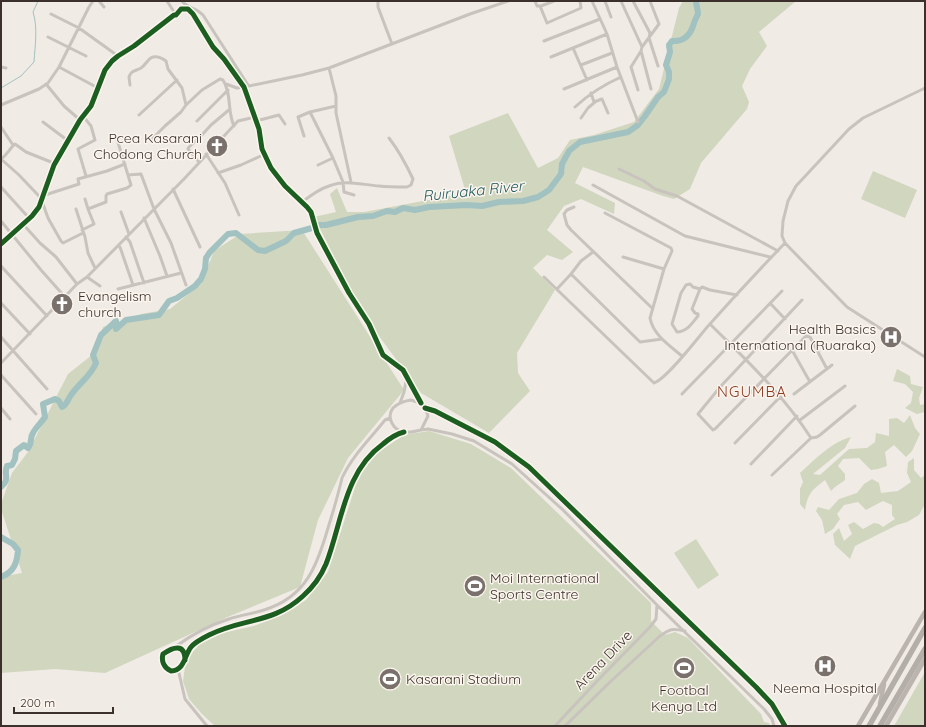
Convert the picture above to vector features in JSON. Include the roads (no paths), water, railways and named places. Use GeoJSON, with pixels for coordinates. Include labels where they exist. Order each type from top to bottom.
{"type":"FeatureCollection","features":[{"type":"Feature","properties":{"kind":"highway"},"geometry":{"type":"LineString","coordinates":[[868,726],[925,628]]}},
{"type":"Feature","properties":{"kind":"highway"},"geometry":{"type":"LineString","coordinates":[[880,726],[925,649]]}},
{"type":"Feature","properties":{"kind":"main road"},"geometry":{"type":"LineString","coordinates":[[858,726],[925,612]]}},
{"type":"Feature","properties":{"kind":"main road"},"geometry":{"type":"LineString","coordinates":[[886,726],[925,659]]}},
{"type":"Feature","properties":{"kind":"main road"},"geometry":{"type":"LineString","coordinates":[[880,706],[885,680]]}},
{"type":"Feature","properties":{"kind":"street"},"geometry":{"type":"LineString","coordinates":[[1,105],[39,89],[46,84],[59,67],[92,3],[87,1]]}},
{"type":"Feature","properties":{"kind":"street"},"geometry":{"type":"LineString","coordinates":[[99,1],[104,8]]}},
{"type":"Feature","properties":{"kind":"street"},"geometry":{"type":"LineString","coordinates":[[182,1],[188,6],[197,9],[203,15],[248,85]]}},
{"type":"Feature","properties":{"kind":"street"},"geometry":{"type":"LineString","coordinates":[[378,1],[378,7],[392,44]]}},
{"type":"Feature","properties":{"kind":"street"},"geometry":{"type":"LineString","coordinates":[[226,84],[236,88],[244,87],[329,68],[508,1]]}},
{"type":"Feature","properties":{"kind":"street"},"geometry":{"type":"LineString","coordinates":[[535,1],[537,6],[540,6],[547,23],[581,8],[580,1]]}},
{"type":"Feature","properties":{"kind":"street"},"geometry":{"type":"LineString","coordinates":[[540,6],[554,1]]}},
{"type":"Feature","properties":{"kind":"street"},"geometry":{"type":"LineString","coordinates":[[592,1],[607,34],[612,53],[638,122]]}},
{"type":"Feature","properties":{"kind":"street"},"geometry":{"type":"LineString","coordinates":[[605,1],[611,18]]}},
{"type":"Feature","properties":{"kind":"street"},"geometry":{"type":"LineString","coordinates":[[621,1],[642,47]]}},
{"type":"Feature","properties":{"kind":"street"},"geometry":{"type":"LineString","coordinates":[[633,1],[650,33],[649,38],[658,66]]}},
{"type":"Feature","properties":{"kind":"street"},"geometry":{"type":"LineString","coordinates":[[638,90],[631,67],[642,47],[659,24],[650,1]]}},
{"type":"Feature","properties":{"kind":"street"},"geometry":{"type":"LineString","coordinates":[[168,2],[176,15]]}},
{"type":"Feature","properties":{"kind":"street"},"geometry":{"type":"LineString","coordinates":[[1,244],[39,207],[54,165],[67,140],[91,106],[105,70],[118,56],[176,15],[181,9],[185,8],[191,12],[209,38],[213,47],[224,59],[244,87],[256,119],[262,149],[271,168],[285,186],[311,212],[317,233],[369,324],[383,355],[401,368],[407,376],[421,404],[425,408],[428,416],[421,430]]}},
{"type":"Feature","properties":{"kind":"street"},"geometry":{"type":"LineString","coordinates":[[51,14],[79,28],[118,56]]}},
{"type":"Feature","properties":{"kind":"street"},"geometry":{"type":"LineString","coordinates":[[544,40],[600,19]]}},
{"type":"Feature","properties":{"kind":"street"},"geometry":{"type":"LineString","coordinates":[[551,57],[607,34]]}},
{"type":"Feature","properties":{"kind":"street"},"geometry":{"type":"LineString","coordinates":[[48,37],[86,56]]}},
{"type":"Feature","properties":{"kind":"street"},"geometry":{"type":"LineString","coordinates":[[573,48],[587,80]]}},
{"type":"Feature","properties":{"kind":"street"},"geometry":{"type":"LineString","coordinates":[[641,51],[651,89]]}},
{"type":"Feature","properties":{"kind":"street"},"geometry":{"type":"LineString","coordinates":[[581,64],[612,53]]}},
{"type":"Feature","properties":{"kind":"street"},"geometry":{"type":"LineString","coordinates":[[130,85],[130,73],[143,66],[150,59],[154,57],[159,58],[166,61],[168,69],[182,88],[186,105]]}},
{"type":"Feature","properties":{"kind":"street"},"geometry":{"type":"LineString","coordinates":[[1,67],[6,68]]}},
{"type":"Feature","properties":{"kind":"street"},"geometry":{"type":"LineString","coordinates":[[59,67],[98,88]]}},
{"type":"Feature","properties":{"kind":"street"},"geometry":{"type":"LineString","coordinates":[[564,89],[617,67]]}},
{"type":"Feature","properties":{"kind":"street"},"geometry":{"type":"LineString","coordinates":[[329,68],[334,85],[338,125],[352,182]]}},
{"type":"Feature","properties":{"kind":"street"},"geometry":{"type":"LineString","coordinates":[[575,107],[604,84],[621,77]]}},
{"type":"Feature","properties":{"kind":"street"},"geometry":{"type":"LineString","coordinates":[[152,140],[202,90],[220,78],[226,84],[228,90],[230,118],[234,126]]}},
{"type":"Feature","properties":{"kind":"street"},"geometry":{"type":"LineString","coordinates":[[139,115],[177,80]]}},
{"type":"Feature","properties":{"kind":"street"},"geometry":{"type":"LineString","coordinates":[[46,84],[64,106],[80,120]]}},
{"type":"Feature","properties":{"kind":"street"},"geometry":{"type":"LineString","coordinates":[[925,88],[862,118],[849,129],[796,186],[788,201],[783,221],[782,236],[785,243],[817,278],[847,307],[925,357]]}},
{"type":"Feature","properties":{"kind":"street"},"geometry":{"type":"LineString","coordinates":[[197,121],[228,90]]}},
{"type":"Feature","properties":{"kind":"street"},"geometry":{"type":"LineString","coordinates":[[591,93],[594,102],[602,99]]}},
{"type":"Feature","properties":{"kind":"street"},"geometry":{"type":"LineString","coordinates":[[602,99],[608,114]]}},
{"type":"Feature","properties":{"kind":"street"},"geometry":{"type":"LineString","coordinates":[[581,118],[592,104],[602,99]]}},
{"type":"Feature","properties":{"kind":"street"},"geometry":{"type":"LineString","coordinates":[[304,136],[298,118],[310,112],[336,106]]}},
{"type":"Feature","properties":{"kind":"street"},"geometry":{"type":"LineString","coordinates":[[199,162],[188,149],[189,147],[230,109]]}},
{"type":"Feature","properties":{"kind":"street"},"geometry":{"type":"LineString","coordinates":[[310,112],[333,158],[343,182],[344,192],[354,195]]}},
{"type":"Feature","properties":{"kind":"street"},"geometry":{"type":"LineString","coordinates":[[1,363],[77,284],[87,277],[184,179],[238,121],[279,115],[285,124]]}},
{"type":"Feature","properties":{"kind":"street"},"geometry":{"type":"LineString","coordinates":[[83,116],[91,126],[95,140],[78,150],[86,176]]}},
{"type":"Feature","properties":{"kind":"street"},"geometry":{"type":"LineString","coordinates":[[43,122],[67,140]]}},
{"type":"Feature","properties":{"kind":"street"},"geometry":{"type":"LineString","coordinates":[[1,127],[12,146]]}},
{"type":"Feature","properties":{"kind":"street"},"geometry":{"type":"LineString","coordinates":[[88,209],[106,202],[107,194],[130,186],[131,184],[117,138]]}},
{"type":"Feature","properties":{"kind":"street"},"geometry":{"type":"LineString","coordinates":[[302,202],[329,186],[343,182],[352,182],[380,187],[407,187],[411,185],[413,179],[408,167],[397,148],[389,138]]}},
{"type":"Feature","properties":{"kind":"street"},"geometry":{"type":"LineString","coordinates":[[12,146],[15,144],[26,152],[51,162],[54,165]]}},
{"type":"Feature","properties":{"kind":"street"},"geometry":{"type":"LineString","coordinates":[[12,146],[8,154],[1,159],[38,195],[42,201],[48,218],[61,241],[63,242],[94,224],[85,200]]}},
{"type":"Feature","properties":{"kind":"street"},"geometry":{"type":"LineString","coordinates":[[206,154],[225,183],[239,215]]}},
{"type":"Feature","properties":{"kind":"street"},"geometry":{"type":"LineString","coordinates":[[218,173],[241,165],[265,154]]}},
{"type":"Feature","properties":{"kind":"street"},"geometry":{"type":"LineString","coordinates":[[318,165],[333,158]]}},
{"type":"Feature","properties":{"kind":"street"},"geometry":{"type":"LineString","coordinates":[[45,195],[78,184],[77,179],[107,171],[125,164]]}},
{"type":"Feature","properties":{"kind":"street"},"geometry":{"type":"LineString","coordinates":[[619,169],[644,181],[655,189],[677,196],[778,251]]}},
{"type":"Feature","properties":{"kind":"street"},"geometry":{"type":"LineString","coordinates":[[128,175],[141,174],[154,209],[171,243],[186,286]]}},
{"type":"Feature","properties":{"kind":"street"},"geometry":{"type":"LineString","coordinates":[[593,185],[685,236],[770,258]]}},
{"type":"Feature","properties":{"kind":"street"},"geometry":{"type":"LineString","coordinates":[[1,187],[29,218]]}},
{"type":"Feature","properties":{"kind":"street"},"geometry":{"type":"LineString","coordinates":[[173,189],[200,247]]}},
{"type":"Feature","properties":{"kind":"street"},"geometry":{"type":"LineString","coordinates":[[574,207],[567,210],[564,214],[567,225],[578,238],[652,308]]}},
{"type":"Feature","properties":{"kind":"street"},"geometry":{"type":"LineString","coordinates":[[76,209],[88,253],[95,268]]}},
{"type":"Feature","properties":{"kind":"street"},"geometry":{"type":"LineString","coordinates":[[121,212],[144,283]]}},
{"type":"Feature","properties":{"kind":"street"},"geometry":{"type":"LineString","coordinates":[[605,213],[671,248],[672,251],[664,269],[652,308],[650,322],[662,339],[682,356]]}},
{"type":"Feature","properties":{"kind":"street"},"geometry":{"type":"LineString","coordinates":[[144,218],[167,276]]}},
{"type":"Feature","properties":{"kind":"street"},"geometry":{"type":"LineString","coordinates":[[1,221],[65,297]]}},
{"type":"Feature","properties":{"kind":"street"},"geometry":{"type":"LineString","coordinates":[[22,223],[40,243],[56,257],[77,284]]}},
{"type":"Feature","properties":{"kind":"street"},"geometry":{"type":"LineString","coordinates":[[544,277],[654,383],[669,371],[785,243]]}},
{"type":"Feature","properties":{"kind":"street"},"geometry":{"type":"LineString","coordinates":[[120,247],[133,285]]}},
{"type":"Feature","properties":{"kind":"street"},"geometry":{"type":"LineString","coordinates":[[557,289],[581,261],[593,252]]}},
{"type":"Feature","properties":{"kind":"street"},"geometry":{"type":"LineString","coordinates":[[624,257],[664,269]]}},
{"type":"Feature","properties":{"kind":"street"},"geometry":{"type":"LineString","coordinates":[[1,266],[47,316]]}},
{"type":"Feature","properties":{"kind":"street"},"geometry":{"type":"LineString","coordinates":[[118,289],[181,273]]}},
{"type":"Feature","properties":{"kind":"street"},"geometry":{"type":"LineString","coordinates":[[571,274],[640,342],[662,339]]}},
{"type":"Feature","properties":{"kind":"street"},"geometry":{"type":"LineString","coordinates":[[87,277],[100,286]]}},
{"type":"Feature","properties":{"kind":"street"},"geometry":{"type":"LineString","coordinates":[[700,289],[692,309],[698,316],[686,330],[677,332],[672,324],[682,290],[686,285],[690,284],[693,287],[700,289],[702,287],[737,295]]}},
{"type":"Feature","properties":{"kind":"street"},"geometry":{"type":"LineString","coordinates":[[682,394],[782,291]]}},
{"type":"Feature","properties":{"kind":"street"},"geometry":{"type":"LineString","coordinates":[[802,300],[698,412],[700,417],[713,430],[715,429],[806,336],[809,336],[826,369]]}},
{"type":"Feature","properties":{"kind":"street"},"geometry":{"type":"LineString","coordinates":[[1,303],[30,334]]}},
{"type":"Feature","properties":{"kind":"street"},"geometry":{"type":"LineString","coordinates":[[770,303],[785,319]]}},
{"type":"Feature","properties":{"kind":"street"},"geometry":{"type":"LineString","coordinates":[[710,324],[781,396],[800,420],[811,438]]}},
{"type":"Feature","properties":{"kind":"street"},"geometry":{"type":"LineString","coordinates":[[1,337],[47,389]]}},
{"type":"Feature","properties":{"kind":"street"},"geometry":{"type":"LineString","coordinates":[[792,350],[810,382]]}},
{"type":"Feature","properties":{"kind":"street"},"geometry":{"type":"LineString","coordinates":[[1,356],[5,360]]}},
{"type":"Feature","properties":{"kind":"street"},"geometry":{"type":"LineString","coordinates":[[794,394],[832,365]]}},
{"type":"Feature","properties":{"kind":"street"},"geometry":{"type":"LineString","coordinates":[[1,374],[36,414]]}},
{"type":"Feature","properties":{"kind":"street"},"geometry":{"type":"LineString","coordinates":[[404,432],[394,427],[390,418],[390,413],[399,403],[404,392],[407,376]]}},
{"type":"Feature","properties":{"kind":"street"},"geometry":{"type":"LineString","coordinates":[[800,420],[845,386]]}},
{"type":"Feature","properties":{"kind":"street"},"geometry":{"type":"LineString","coordinates":[[735,443],[781,396]]}},
{"type":"Feature","properties":{"kind":"street"},"geometry":{"type":"LineString","coordinates":[[399,403],[411,400],[421,404]]}},
{"type":"Feature","properties":{"kind":"street"},"geometry":{"type":"LineString","coordinates":[[772,475],[811,438],[820,435],[855,406]]}},
{"type":"Feature","properties":{"kind":"street"},"geometry":{"type":"LineString","coordinates":[[1,408],[10,419]]}},
{"type":"Feature","properties":{"kind":"street"},"geometry":{"type":"LineString","coordinates":[[425,408],[435,411],[495,442],[529,467],[772,704],[785,726]]}},
{"type":"Feature","properties":{"kind":"street"},"geometry":{"type":"LineString","coordinates":[[751,464],[796,416]]}},
{"type":"Feature","properties":{"kind":"street"},"geometry":{"type":"LineString","coordinates":[[390,418],[385,420],[345,471],[321,554],[314,570],[298,590],[279,604],[264,610],[223,621],[197,633],[163,654],[163,664],[169,670],[173,671],[178,669],[193,645],[208,635],[229,627],[272,616],[291,606],[302,597],[326,565],[340,518],[358,471],[376,449],[396,434],[428,429],[452,434],[474,441],[512,464],[562,510],[755,700],[772,719],[774,726]]}},
{"type":"Feature","properties":{"kind":"street","name":"Arena Drive"},"geometry":{"type":"LineString","coordinates":[[555,726],[650,627],[656,619],[657,605]]}},
{"type":"Feature","properties":{"kind":"street","name":"Arena Drive"},"geometry":{"type":"LineString","coordinates":[[565,726],[660,636],[669,630],[674,629],[685,631]]}},
{"type":"Feature","properties":{"kind":"street"},"geometry":{"type":"LineString","coordinates":[[175,647],[178,647],[183,652],[185,660]]}},
{"type":"Feature","properties":{"kind":"street"},"geometry":{"type":"LineString","coordinates":[[178,669],[185,699],[207,726]]}},
{"type":"Feature","properties":{"kind":"street"},"geometry":{"type":"LineString","coordinates":[[755,700],[762,694]]}},
{"type":"Feature","properties":{"kind":"waterway"},"geometry":{"type":"LineString","coordinates":[[1,88],[21,76],[34,62],[36,30],[33,12],[38,1]]}},
{"type":"Feature","properties":{"kind":"waterway","name":"Ruiruaka River"},"geometry":{"type":"LineString","coordinates":[[320,225],[326,225],[358,217],[373,216],[387,211],[395,212],[403,208],[415,210],[429,207],[467,205],[482,206],[499,202],[523,201],[538,197],[549,190],[561,174],[562,164],[569,151],[580,142],[628,132],[638,125],[658,97],[664,92],[669,79],[669,72],[666,65],[670,52],[669,45],[672,41],[684,39],[691,31],[698,14],[696,1]]}},
{"type":"Feature","properties":{"kind":"waterway","name":"Ruiruaka River"},"geometry":{"type":"LineString","coordinates":[[1,487],[6,482],[6,469],[7,466],[12,465],[15,459],[16,451],[24,445],[28,448],[33,433],[45,417],[43,404],[55,399],[59,401],[62,407],[65,405],[74,391],[94,368],[96,363],[93,355],[101,335],[116,321],[116,329],[126,320],[159,315],[169,301],[177,298],[195,286],[201,279],[205,269],[206,258],[228,234],[236,233],[258,250],[265,251],[286,241],[294,233],[312,228]]}},
{"type":"Feature","properties":{"kind":"waterway","name":"Ruiruaka River"},"geometry":{"type":"LineString","coordinates":[[1,537],[13,544],[18,550],[17,559],[12,570],[1,577]]}},
{"type":"Feature","properties":{"kind":"place","name":"Pcea Kasarani Chodong Church"},"geometry":{"type":"Point","coordinates":[217,146]}},
{"type":"Feature","properties":{"kind":"place","name":"Evangelism church"},"geometry":{"type":"Point","coordinates":[62,304]}},
{"type":"Feature","properties":{"kind":"place","name":"Health Basics International (Ruaraka)"},"geometry":{"type":"Point","coordinates":[891,337]}},
{"type":"Feature","properties":{"kind":"place","name":"Moi International Sports Centre"},"geometry":{"type":"Point","coordinates":[475,586]}},
{"type":"Feature","properties":{"kind":"place","name":"Neema Hospital"},"geometry":{"type":"Point","coordinates":[825,666]}},
{"type":"Feature","properties":{"kind":"place","name":"Footbal Kenya Ltd"},"geometry":{"type":"Point","coordinates":[684,668]}},
{"type":"Feature","properties":{"kind":"place","name":"Kasarani Stadium"},"geometry":{"type":"Point","coordinates":[390,679]}},
{"type":"Feature","properties":{"kind":"district","name":"NGUMBA"},"geometry":{"type":"Point","coordinates":[752,392]}}]}
